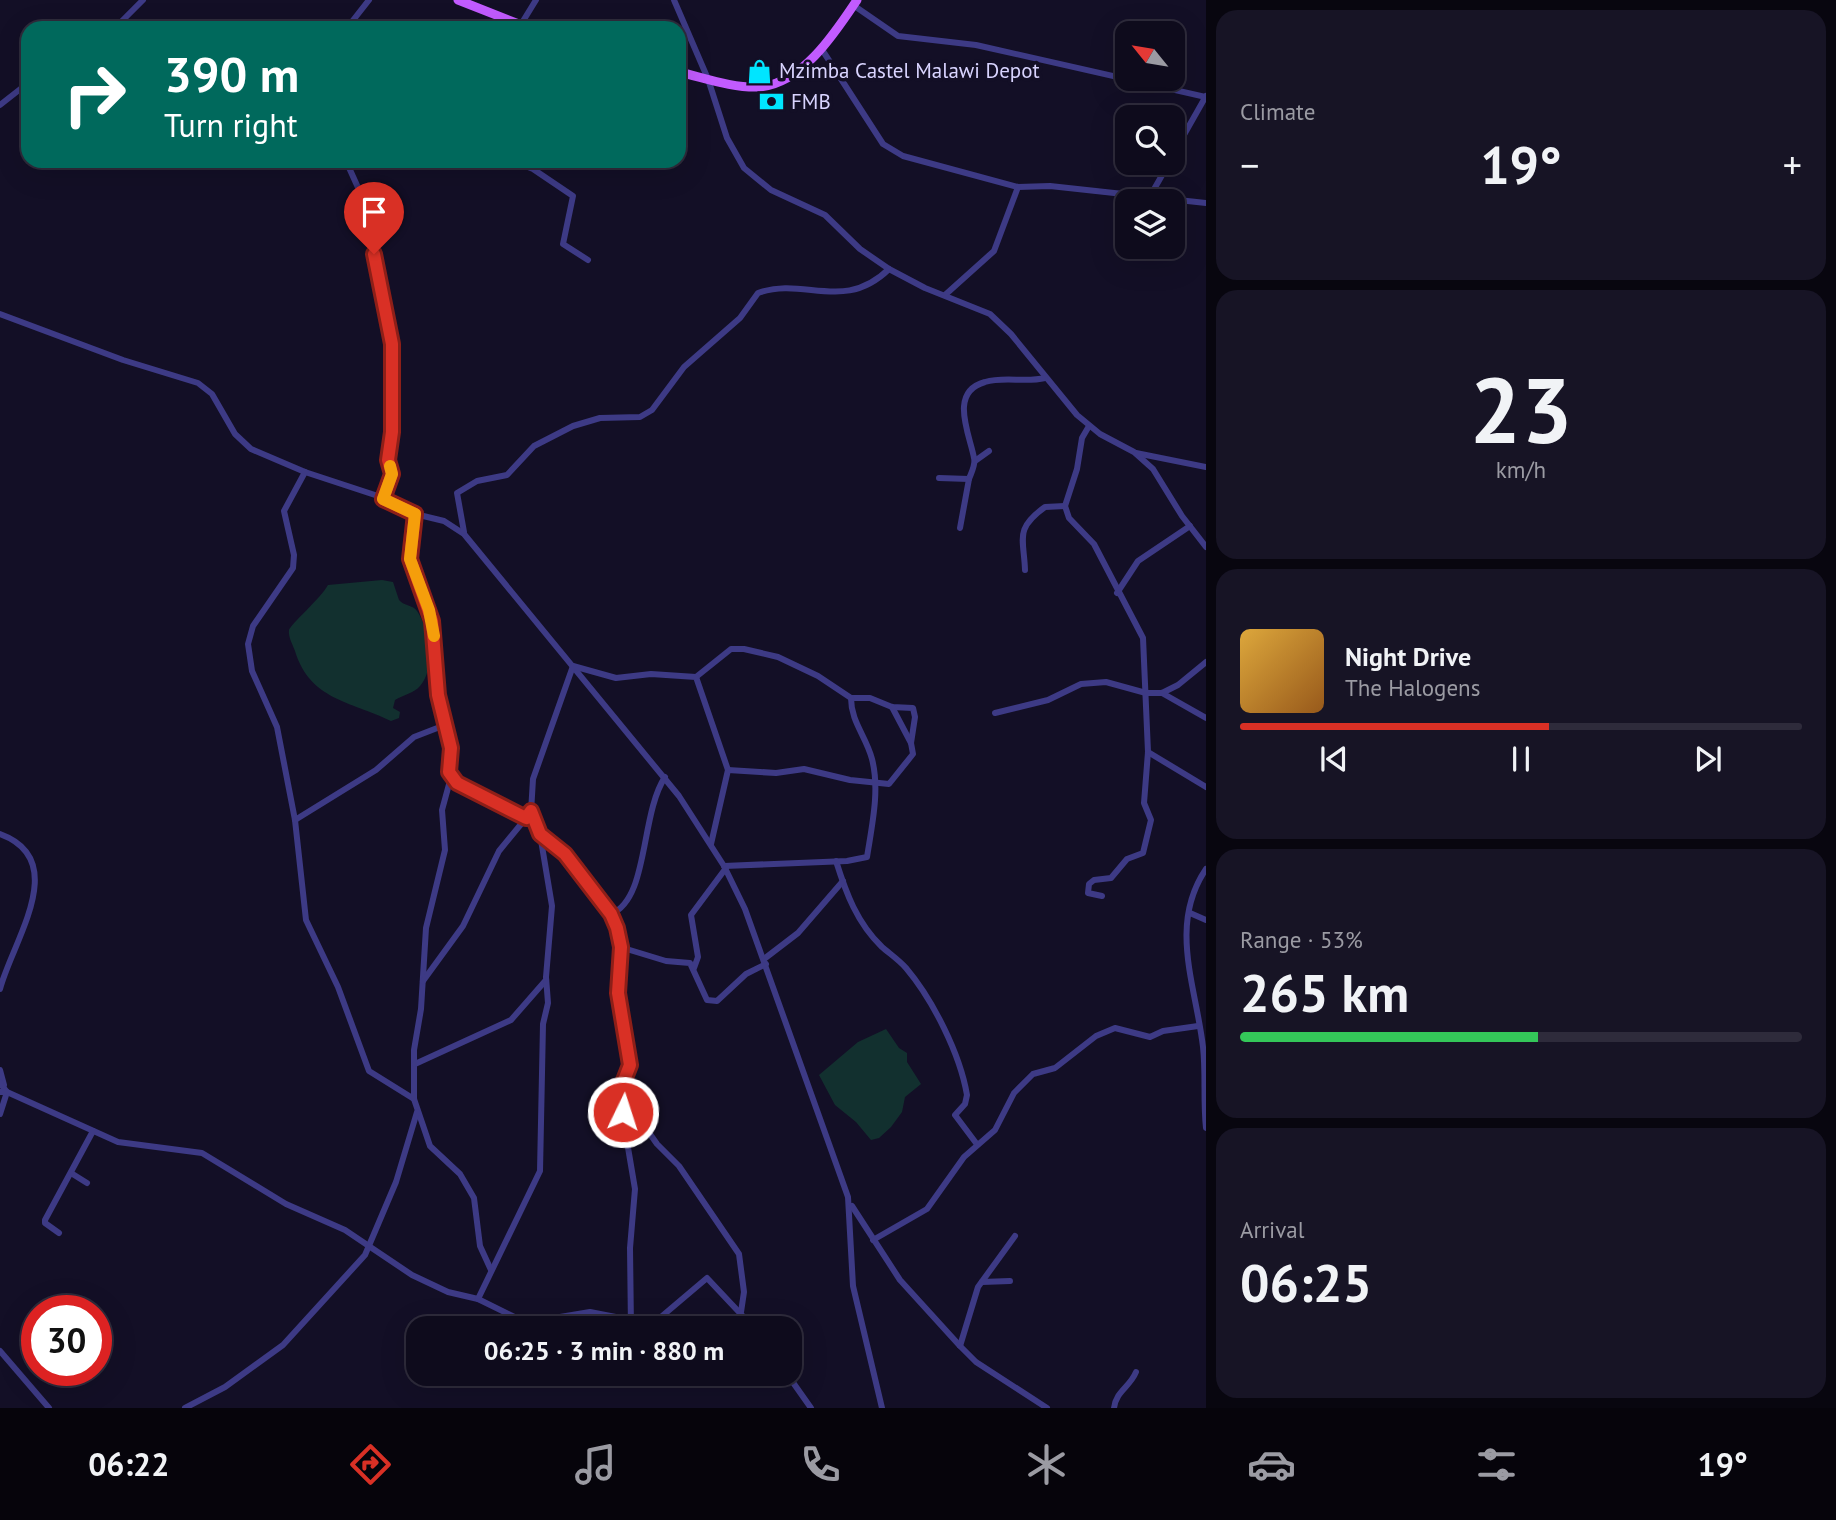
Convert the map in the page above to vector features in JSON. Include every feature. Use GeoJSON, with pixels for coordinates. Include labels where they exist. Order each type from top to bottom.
{"type":"FeatureCollection","features":[{"type":"Feature","properties":{"kind":"main road"},"geometry":{"type":"LineString","coordinates":[[457,0],[508,21]]}},
{"type":"Feature","properties":{"kind":"main road"},"geometry":{"type":"LineString","coordinates":[[686,74],[744,87],[773,85],[797,70],[821,48],[855,3]]}},
{"type":"Feature","properties":{"kind":"street"},"geometry":{"type":"LineString","coordinates":[[352,21],[369,0]]}},
{"type":"Feature","properties":{"kind":"street"},"geometry":{"type":"LineString","coordinates":[[526,21],[536,0]]}},
{"type":"Feature","properties":{"kind":"street"},"geometry":{"type":"LineString","coordinates":[[674,0],[683,21]]}},
{"type":"Feature","properties":{"kind":"street"},"geometry":{"type":"LineString","coordinates":[[122,21],[142,1]]}},
{"type":"Feature","properties":{"kind":"street"},"geometry":{"type":"LineString","coordinates":[[855,3],[898,36],[976,45],[1206,97],[1185,133]]}},
{"type":"Feature","properties":{"kind":"street"},"geometry":{"type":"LineString","coordinates":[[686,28],[708,79],[727,138],[744,168],[771,190],[825,215],[860,249],[890,269],[945,295],[979,307],[999,321],[1045,379],[1089,426],[1134,452],[1161,480],[1189,526],[1206,547]]}},
{"type":"Feature","properties":{"kind":"street"},"geometry":{"type":"LineString","coordinates":[[821,48],[888,148],[936,167],[1018,187],[1050,186],[1115,194]]}},
{"type":"Feature","properties":{"kind":"street"},"geometry":{"type":"LineString","coordinates":[[0,105],[21,88]]}},
{"type":"Feature","properties":{"kind":"street"},"geometry":{"type":"LineString","coordinates":[[349,168],[365,203],[390,326],[392,432],[388,460],[392,474],[383,499]]}},
{"type":"Feature","properties":{"kind":"street"},"geometry":{"type":"LineString","coordinates":[[530,168],[573,196],[563,244],[588,260]]}},
{"type":"Feature","properties":{"kind":"street"},"geometry":{"type":"LineString","coordinates":[[945,295],[994,251],[1018,187]]}},
{"type":"Feature","properties":{"kind":"street"},"geometry":{"type":"LineString","coordinates":[[1185,201],[1206,203]]}},
{"type":"Feature","properties":{"kind":"street"},"geometry":{"type":"LineString","coordinates":[[464,534],[457,493],[465,486],[483,478],[507,475],[540,442],[583,422],[645,415],[657,405],[684,366],[740,317],[758,293],[851,291],[877,281],[890,269]]}},
{"type":"Feature","properties":{"kind":"street"},"geometry":{"type":"LineString","coordinates":[[0,314],[110,355],[198,383],[212,394],[241,441],[305,472],[383,499],[415,514],[444,521],[464,534],[665,777],[725,867],[765,961],[848,1197],[873,1240],[900,1280],[975,1362],[1047,1408]]}},
{"type":"Feature","properties":{"kind":"street"},"geometry":{"type":"LineString","coordinates":[[960,527],[975,461],[964,420],[965,404],[971,391],[987,381],[1026,382],[1045,379]]}},
{"type":"Feature","properties":{"kind":"street"},"geometry":{"type":"LineString","coordinates":[[1089,426],[1082,438],[1077,469],[1065,506],[1069,518],[1094,544],[1117,593],[1142,634],[1148,752],[1144,797],[1151,820],[1144,852],[1127,859],[1111,878],[1090,882],[1088,893],[1102,896]]}},
{"type":"Feature","properties":{"kind":"street"},"geometry":{"type":"LineString","coordinates":[[975,461],[989,451]]}},
{"type":"Feature","properties":{"kind":"street"},"geometry":{"type":"LineString","coordinates":[[1134,452],[1206,467]]}},
{"type":"Feature","properties":{"kind":"street"},"geometry":{"type":"LineString","coordinates":[[305,472],[284,510],[294,555],[293,568],[253,626],[248,644],[252,670],[276,721],[295,820],[306,920],[338,987],[364,1061],[374,1077],[414,1099]]}},
{"type":"Feature","properties":{"kind":"street"},"geometry":{"type":"LineString","coordinates":[[939,478],[969,479]]}},
{"type":"Feature","properties":{"kind":"street"},"geometry":{"type":"LineString","coordinates":[[1025,570],[1021,540],[1026,526],[1045,506],[1065,506]]}},
{"type":"Feature","properties":{"kind":"street"},"geometry":{"type":"LineString","coordinates":[[415,514],[410,559],[432,621],[437,690],[451,748],[451,777],[442,810],[445,850],[426,928],[414,1099],[430,1146],[460,1174],[474,1198],[480,1246],[491,1270]]}},
{"type":"Feature","properties":{"kind":"street"},"geometry":{"type":"LineString","coordinates":[[1117,593],[1138,561],[1189,526]]}},
{"type":"Feature","properties":{"kind":"street"},"geometry":{"type":"LineString","coordinates":[[573,666],[616,678],[661,674],[696,677],[725,652],[744,649],[790,662],[851,698],[870,698],[892,707],[914,709],[912,758],[892,782],[886,785],[804,769],[776,773],[729,770]]}},
{"type":"Feature","properties":{"kind":"street"},"geometry":{"type":"LineString","coordinates":[[995,713],[1048,700],[1081,684],[1106,682],[1146,693],[1162,693],[1178,685],[1206,662]]}},
{"type":"Feature","properties":{"kind":"street"},"geometry":{"type":"LineString","coordinates":[[422,982],[463,926],[499,851],[529,815],[535,769],[573,666]]}},
{"type":"Feature","properties":{"kind":"street"},"geometry":{"type":"LineString","coordinates":[[696,677],[729,770],[711,844]]}},
{"type":"Feature","properties":{"kind":"street"},"geometry":{"type":"LineString","coordinates":[[1162,693],[1206,718]]}},
{"type":"Feature","properties":{"kind":"street"},"geometry":{"type":"LineString","coordinates":[[725,867],[867,857],[874,811],[875,781],[869,748],[854,723],[851,698]]}},
{"type":"Feature","properties":{"kind":"street"},"geometry":{"type":"LineString","coordinates":[[892,707],[911,743]]}},
{"type":"Feature","properties":{"kind":"street"},"geometry":{"type":"LineString","coordinates":[[295,820],[376,770],[414,737],[445,725]]}},
{"type":"Feature","properties":{"kind":"street"},"geometry":{"type":"LineString","coordinates":[[1148,752],[1206,787]]}},
{"type":"Feature","properties":{"kind":"street"},"geometry":{"type":"LineString","coordinates":[[451,777],[529,815],[540,834],[552,906],[546,980],[548,996],[543,1024],[540,1171],[478,1299]]}},
{"type":"Feature","properties":{"kind":"street"},"geometry":{"type":"LineString","coordinates":[[611,914],[626,903],[636,884],[648,819],[665,777]]}},
{"type":"Feature","properties":{"kind":"street"},"geometry":{"type":"LineString","coordinates":[[0,834],[25,851],[36,878],[32,907],[17,938],[0,989]]}},
{"type":"Feature","properties":{"kind":"street"},"geometry":{"type":"LineString","coordinates":[[540,834],[565,854],[611,914],[621,947],[618,993],[630,1065],[623,1083],[623,1118],[635,1189],[630,1257],[631,1316]]}},
{"type":"Feature","properties":{"kind":"street"},"geometry":{"type":"LineString","coordinates":[[836,861],[860,920],[908,971],[944,1028],[967,1095],[965,1104],[955,1115],[976,1143]]}},
{"type":"Feature","properties":{"kind":"street"},"geometry":{"type":"LineString","coordinates":[[694,968],[698,957],[691,915],[725,867]]}},
{"type":"Feature","properties":{"kind":"street"},"geometry":{"type":"LineString","coordinates":[[1206,869],[1193,891],[1184,944],[1203,1048],[1206,1128]]}},
{"type":"Feature","properties":{"kind":"street"},"geometry":{"type":"LineString","coordinates":[[621,947],[666,961],[687,962],[694,968],[705,999],[713,1002],[799,933],[843,881]]}},
{"type":"Feature","properties":{"kind":"street"},"geometry":{"type":"LineString","coordinates":[[1189,913],[1206,920]]}},
{"type":"Feature","properties":{"kind":"street"},"geometry":{"type":"LineString","coordinates":[[415,1065],[511,1020],[546,980]]}},
{"type":"Feature","properties":{"kind":"street"},"geometry":{"type":"LineString","coordinates":[[873,1240],[927,1209],[976,1143],[995,1130],[1010,1100],[1033,1074],[1055,1068],[1096,1036],[1117,1028],[1150,1037],[1163,1031],[1206,1021]]}},
{"type":"Feature","properties":{"kind":"street"},"geometry":{"type":"LineString","coordinates":[[0,1070],[3,1088],[0,1114]]}},
{"type":"Feature","properties":{"kind":"street"},"geometry":{"type":"LineString","coordinates":[[3,1088],[130,1145],[202,1153],[286,1204],[337,1225],[421,1280],[448,1292],[478,1299],[516,1316]]}},
{"type":"Feature","properties":{"kind":"street"},"geometry":{"type":"LineString","coordinates":[[624,1097],[657,1144],[679,1166],[739,1254],[744,1292],[741,1312]]}},
{"type":"Feature","properties":{"kind":"street"},"geometry":{"type":"LineString","coordinates":[[185,1408],[225,1387],[283,1345],[371,1246],[396,1182],[417,1112]]}},
{"type":"Feature","properties":{"kind":"street"},"geometry":{"type":"LineString","coordinates":[[60,1233],[45,1223],[45,1220],[93,1130]]}},
{"type":"Feature","properties":{"kind":"street"},"geometry":{"type":"LineString","coordinates":[[71,1173],[87,1183]]}},
{"type":"Feature","properties":{"kind":"street"},"geometry":{"type":"LineString","coordinates":[[848,1197],[853,1286],[882,1408]]}},
{"type":"Feature","properties":{"kind":"street"},"geometry":{"type":"LineString","coordinates":[[960,1346],[980,1283],[1015,1236]]}},
{"type":"Feature","properties":{"kind":"street"},"geometry":{"type":"LineString","coordinates":[[662,1316],[707,1278],[744,1316]]}},
{"type":"Feature","properties":{"kind":"street"},"geometry":{"type":"LineString","coordinates":[[980,1283],[988,1279],[1010,1281]]}},
{"type":"Feature","properties":{"kind":"street"},"geometry":{"type":"LineString","coordinates":[[566,1316],[590,1312],[604,1316]]}},
{"type":"Feature","properties":{"kind":"street"},"geometry":{"type":"LineString","coordinates":[[0,1351],[49,1408]]}},
{"type":"Feature","properties":{"kind":"street"},"geometry":{"type":"LineString","coordinates":[[1114,1408],[1117,1394],[1132,1381],[1136,1372]]}},
{"type":"Feature","properties":{"kind":"street"},"geometry":{"type":"LineString","coordinates":[[795,1386],[811,1408]]}},
{"type":"Feature","properties":{"kind":"green space"},"geometry":{"type":"Polygon","coordinates":[[[382,580],[393,582],[399,600],[417,611],[422,619],[428,638],[430,659],[420,686],[395,700],[393,708],[400,712],[399,718],[391,721],[333,697],[321,689],[302,667],[289,633],[291,627],[328,585],[382,580]]]}},
{"type":"Feature","properties":{"kind":"green space"},"geometry":{"type":"Polygon","coordinates":[[[886,1029],[899,1048],[907,1053],[907,1062],[921,1084],[905,1097],[902,1112],[891,1127],[879,1138],[871,1140],[856,1122],[835,1105],[819,1075],[858,1042],[886,1029]]]}},
{"type":"Feature","properties":{"kind":"slow traffic"},"geometry":{"type":"LineString","coordinates":[[390,466],[392,474],[383,499],[415,514],[410,559],[429,610],[434,636]]}},
{"type":"Feature","properties":{"kind":"place","name":"Mzimba Castel Malawi Depot"},"geometry":{"type":"Point","coordinates":[759,71]}},
{"type":"Feature","properties":{"kind":"place","name":"FMB"},"geometry":{"type":"Point","coordinates":[771,102]}},
{"type":"Feature","properties":{"kind":"route"},"geometry":{"type":"LineString","coordinates":[[374,254],[392,344],[392,432],[388,460],[392,474],[383,499],[415,514],[410,559],[432,621],[438,695],[451,748],[449,772],[457,783],[526,818],[531,811],[540,834],[565,854],[613,918],[621,947],[617,982],[630,1065],[622,1089],[623,1112]]}}]}
